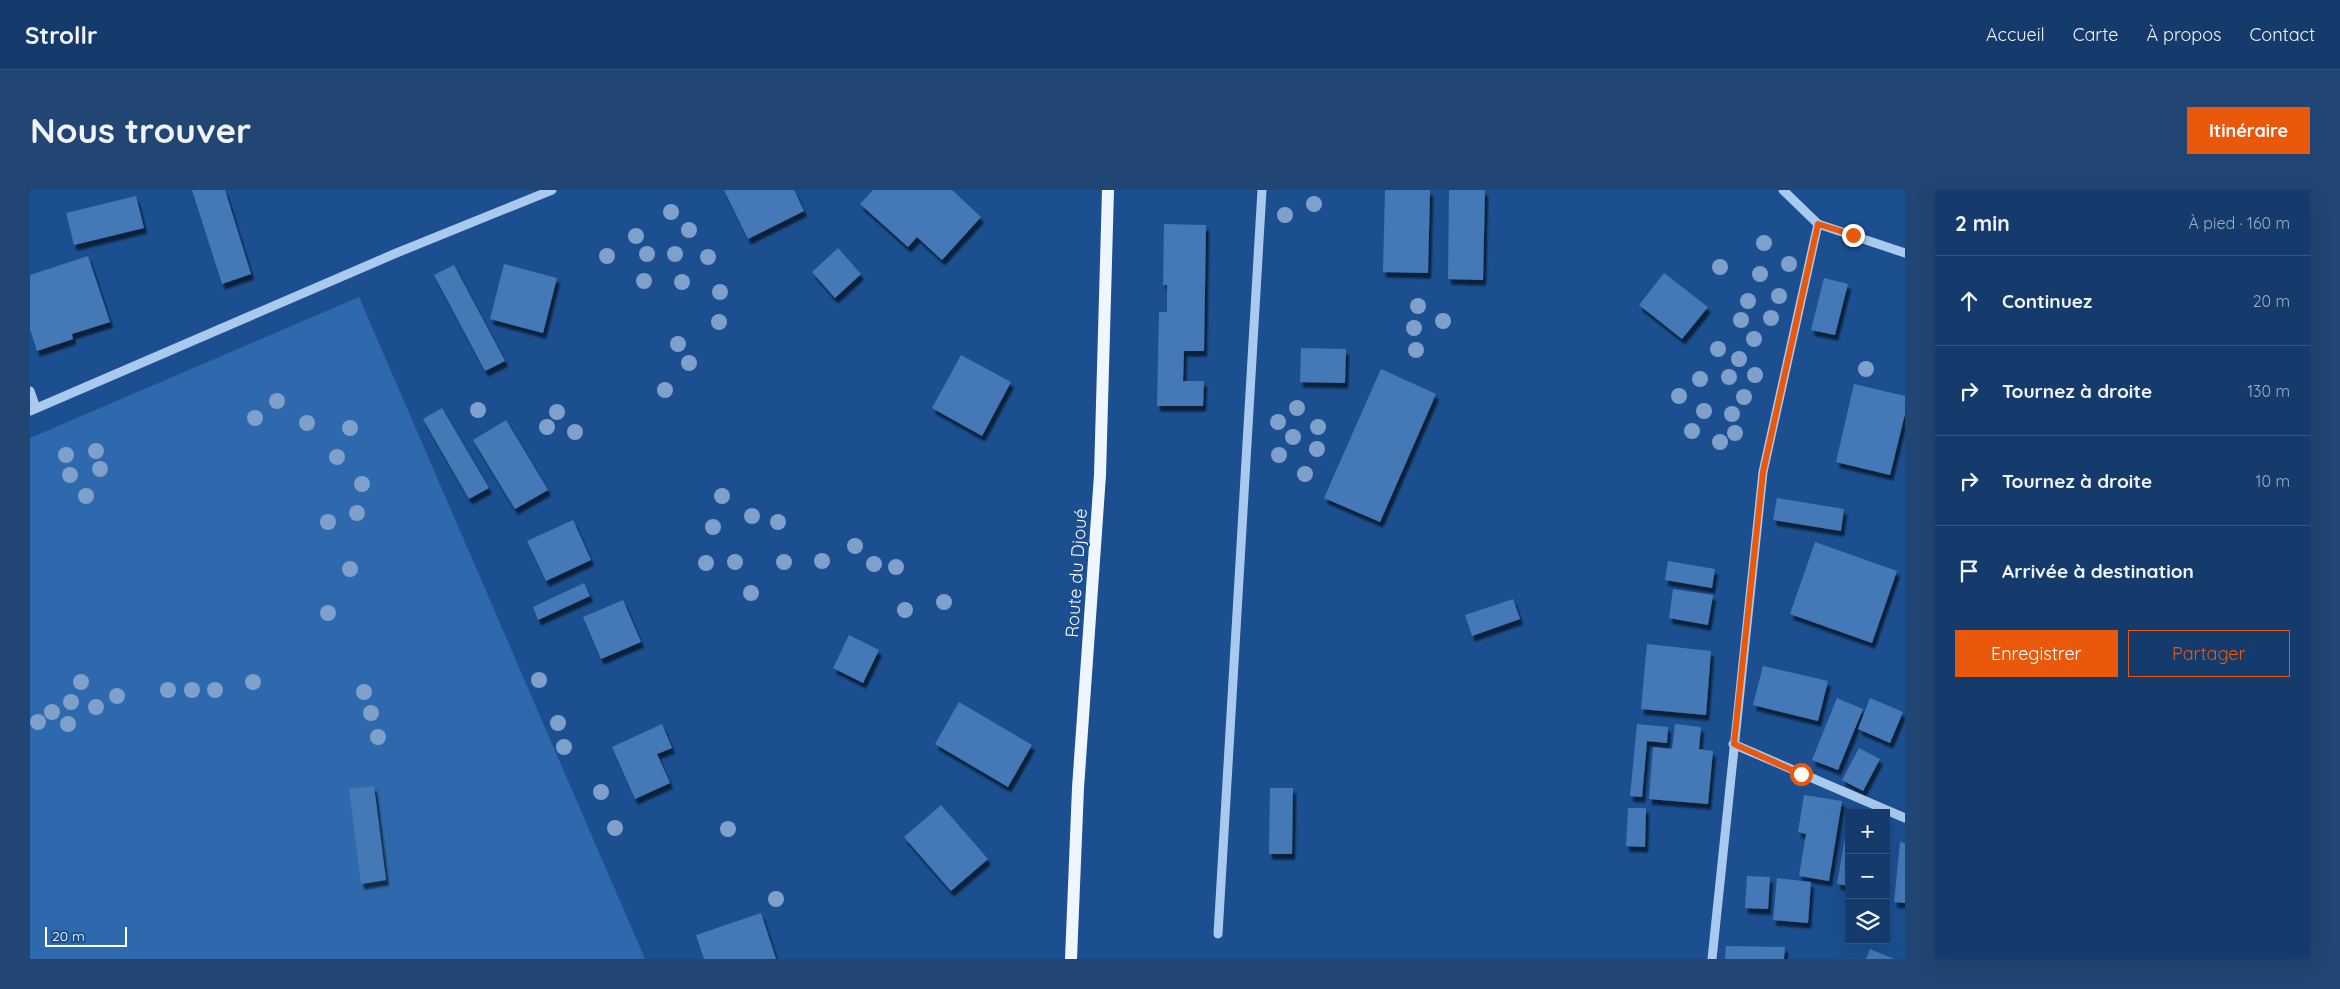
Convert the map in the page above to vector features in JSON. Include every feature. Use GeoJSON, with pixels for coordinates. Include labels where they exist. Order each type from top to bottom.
{"type":"FeatureCollection","features":[{"type":"Feature","properties":{"kind":"main road","name":"Route du Djoué"},"geometry":{"type":"LineString","coordinates":[[1071,959],[1078,788],[1100,475],[1108,190]]}},
{"type":"Feature","properties":{"kind":"street"},"geometry":{"type":"LineString","coordinates":[[30,391],[33,410],[394,254],[552,190]]}},
{"type":"Feature","properties":{"kind":"street"},"geometry":{"type":"LineString","coordinates":[[1218,934],[1262,190]]}},
{"type":"Feature","properties":{"kind":"street"},"geometry":{"type":"LineString","coordinates":[[1784,190],[1818,224],[1905,253]]}},
{"type":"Feature","properties":{"kind":"street"},"geometry":{"type":"LineString","coordinates":[[1712,959],[1763,472],[1818,224]]}},
{"type":"Feature","properties":{"kind":"street"},"geometry":{"type":"LineString","coordinates":[[1734,744],[1905,818]]}},
{"type":"Feature","properties":{"kind":"shaded area"},"geometry":{"type":"Polygon","coordinates":[[[359,297],[645,959],[30,959],[30,438],[359,297]]]}},
{"type":"Feature","properties":{"kind":"building"},"geometry":{"type":"Polygon","coordinates":[[[192,190],[225,190],[251,274],[222,284],[192,190]]]}},
{"type":"Feature","properties":{"kind":"building"},"geometry":{"type":"Polygon","coordinates":[[[724,190],[794,190],[804,211],[748,239],[724,190]]]}},
{"type":"Feature","properties":{"kind":"building"},"geometry":{"type":"Polygon","coordinates":[[[873,190],[952,190],[981,217],[942,260],[917,237],[908,247],[860,204],[873,190]]]}},
{"type":"Feature","properties":{"kind":"building"},"geometry":{"type":"Polygon","coordinates":[[[1385,190],[1430,190],[1428,273],[1383,272],[1385,190]]]}},
{"type":"Feature","properties":{"kind":"building"},"geometry":{"type":"Polygon","coordinates":[[[1449,190],[1485,190],[1483,280],[1448,279],[1449,190]]]}},
{"type":"Feature","properties":{"kind":"building"},"geometry":{"type":"Polygon","coordinates":[[[136,196],[144,228],[74,245],[66,213],[136,196]]]}},
{"type":"Feature","properties":{"kind":"building"},"geometry":{"type":"Polygon","coordinates":[[[1164,224],[1206,225],[1204,351],[1184,351],[1183,381],[1204,381],[1203,406],[1157,406],[1159,312],[1167,312],[1167,285],[1163,285],[1164,224]]]}},
{"type":"Feature","properties":{"kind":"building"},"geometry":{"type":"Polygon","coordinates":[[[838,248],[861,274],[835,298],[812,272],[838,248]]]}},
{"type":"Feature","properties":{"kind":"building"},"geometry":{"type":"Polygon","coordinates":[[[88,256],[110,322],[72,334],[73,339],[37,351],[30,329],[30,275],[88,256]]]}},
{"type":"Feature","properties":{"kind":"building"},"geometry":{"type":"Polygon","coordinates":[[[504,264],[557,278],[543,333],[490,319],[504,264]]]}},
{"type":"Feature","properties":{"kind":"building"},"geometry":{"type":"Polygon","coordinates":[[[454,265],[505,361],[485,371],[434,275],[454,265]]]}},
{"type":"Feature","properties":{"kind":"building"},"geometry":{"type":"Polygon","coordinates":[[[1664,273],[1708,307],[1682,339],[1639,305],[1664,273]]]}},
{"type":"Feature","properties":{"kind":"building"},"geometry":{"type":"Polygon","coordinates":[[[1824,278],[1848,284],[1835,335],[1811,330],[1824,278]]]}},
{"type":"Feature","properties":{"kind":"building"},"geometry":{"type":"Polygon","coordinates":[[[1301,348],[1346,349],[1345,383],[1300,382],[1301,348]]]}},
{"type":"Feature","properties":{"kind":"building"},"geometry":{"type":"Polygon","coordinates":[[[961,355],[1011,382],[982,436],[932,408],[961,355]]]}},
{"type":"Feature","properties":{"kind":"building"},"geometry":{"type":"Polygon","coordinates":[[[1381,369],[1436,394],[1380,522],[1324,498],[1381,369]]]}},
{"type":"Feature","properties":{"kind":"building"},"geometry":{"type":"Polygon","coordinates":[[[1854,384],[1905,396],[1905,414],[1890,475],[1836,462],[1854,384]]]}},
{"type":"Feature","properties":{"kind":"building"},"geometry":{"type":"Polygon","coordinates":[[[442,408],[489,488],[469,499],[423,419],[442,408]]]}},
{"type":"Feature","properties":{"kind":"building"},"geometry":{"type":"Polygon","coordinates":[[[506,420],[548,490],[515,509],[473,440],[506,420]]]}},
{"type":"Feature","properties":{"kind":"building"},"geometry":{"type":"Polygon","coordinates":[[[1777,498],[1844,509],[1841,531],[1773,520],[1777,498]]]}},
{"type":"Feature","properties":{"kind":"building"},"geometry":{"type":"Polygon","coordinates":[[[573,520],[591,560],[546,581],[527,541],[573,520]]]}},
{"type":"Feature","properties":{"kind":"building"},"geometry":{"type":"Polygon","coordinates":[[[1815,542],[1897,571],[1872,643],[1790,614],[1815,542]]]}},
{"type":"Feature","properties":{"kind":"building"},"geometry":{"type":"Polygon","coordinates":[[[1668,561],[1715,569],[1712,588],[1665,580],[1668,561]]]}},
{"type":"Feature","properties":{"kind":"building"},"geometry":{"type":"Polygon","coordinates":[[[584,583],[590,596],[538,620],[533,607],[584,583]]]}},
{"type":"Feature","properties":{"kind":"building"},"geometry":{"type":"Polygon","coordinates":[[[1673,589],[1713,595],[1708,625],[1669,618],[1673,589]]]}},
{"type":"Feature","properties":{"kind":"building"},"geometry":{"type":"Polygon","coordinates":[[[1513,599],[1520,619],[1472,636],[1465,615],[1513,599]]]}},
{"type":"Feature","properties":{"kind":"building"},"geometry":{"type":"Polygon","coordinates":[[[623,600],[641,642],[601,659],[583,617],[623,600]]]}},
{"type":"Feature","properties":{"kind":"building"},"geometry":{"type":"Polygon","coordinates":[[[849,635],[879,650],[863,683],[833,668],[849,635]]]}},
{"type":"Feature","properties":{"kind":"building"},"geometry":{"type":"Polygon","coordinates":[[[1647,644],[1711,651],[1706,715],[1641,709],[1647,644]]]}},
{"type":"Feature","properties":{"kind":"building"},"geometry":{"type":"Polygon","coordinates":[[[1763,666],[1828,681],[1818,721],[1753,705],[1763,666]]]}},
{"type":"Feature","properties":{"kind":"building"},"geometry":{"type":"Polygon","coordinates":[[[1837,698],[1863,709],[1838,770],[1812,760],[1837,698]]]}},
{"type":"Feature","properties":{"kind":"building"},"geometry":{"type":"Polygon","coordinates":[[[1870,698],[1903,712],[1890,743],[1858,729],[1870,698]]]}},
{"type":"Feature","properties":{"kind":"building"},"geometry":{"type":"Polygon","coordinates":[[[959,702],[1032,745],[1008,787],[935,744],[959,702]]]}},
{"type":"Feature","properties":{"kind":"building"},"geometry":{"type":"Polygon","coordinates":[[[662,724],[672,748],[657,754],[670,783],[635,799],[612,747],[662,724]]]}},
{"type":"Feature","properties":{"kind":"building"},"geometry":{"type":"Polygon","coordinates":[[[1637,724],[1668,727],[1667,743],[1647,741],[1642,797],[1630,796],[1637,724]]]}},
{"type":"Feature","properties":{"kind":"building"},"geometry":{"type":"Polygon","coordinates":[[[1675,724],[1701,727],[1699,749],[1713,751],[1708,804],[1649,799],[1653,747],[1672,749],[1675,724]]]}},
{"type":"Feature","properties":{"kind":"building"},"geometry":{"type":"Polygon","coordinates":[[[1859,748],[1880,759],[1863,791],[1842,780],[1859,748]]]}},
{"type":"Feature","properties":{"kind":"building"},"geometry":{"type":"Polygon","coordinates":[[[374,786],[386,880],[361,884],[349,789],[374,786]]]}},
{"type":"Feature","properties":{"kind":"building"},"geometry":{"type":"Polygon","coordinates":[[[1270,788],[1293,788],[1292,854],[1269,854],[1270,788]]]}},
{"type":"Feature","properties":{"kind":"building"},"geometry":{"type":"Polygon","coordinates":[[[1804,795],[1842,801],[1829,881],[1799,876],[1806,834],[1798,832],[1804,795]]]}},
{"type":"Feature","properties":{"kind":"building"},"geometry":{"type":"Polygon","coordinates":[[[941,805],[988,859],[951,891],[904,837],[941,805]]]}},
{"type":"Feature","properties":{"kind":"building"},"geometry":{"type":"Polygon","coordinates":[[[1628,808],[1646,808],[1645,847],[1626,846],[1628,808]]]}},
{"type":"Feature","properties":{"kind":"building"},"geometry":{"type":"Polygon","coordinates":[[[1845,837],[1845,885],[1837,884],[1845,837]]]}},
{"type":"Feature","properties":{"kind":"building"},"geometry":{"type":"Polygon","coordinates":[[[1900,842],[1905,843],[1905,903],[1894,902],[1900,842]]]}},
{"type":"Feature","properties":{"kind":"building"},"geometry":{"type":"Polygon","coordinates":[[[1747,876],[1770,877],[1768,909],[1745,908],[1747,876]]]}},
{"type":"Feature","properties":{"kind":"building"},"geometry":{"type":"Polygon","coordinates":[[[1777,878],[1811,882],[1808,923],[1773,920],[1777,878]]]}},
{"type":"Feature","properties":{"kind":"building"},"geometry":{"type":"Polygon","coordinates":[[[761,913],[776,959],[704,959],[696,935],[761,913]]]}},
{"type":"Feature","properties":{"kind":"building"},"geometry":{"type":"Polygon","coordinates":[[[1726,946],[1785,947],[1784,959],[1725,959],[1726,946]]]}},
{"type":"Feature","properties":{"kind":"building"},"geometry":{"type":"Polygon","coordinates":[[[1870,949],[1894,959],[1866,959],[1870,949]]]}},
{"type":"Feature","properties":{"kind":"route"},"geometry":{"type":"LineString","coordinates":[[1801,774],[1734,744],[1763,472],[1818,224],[1853,235]]}}]}
